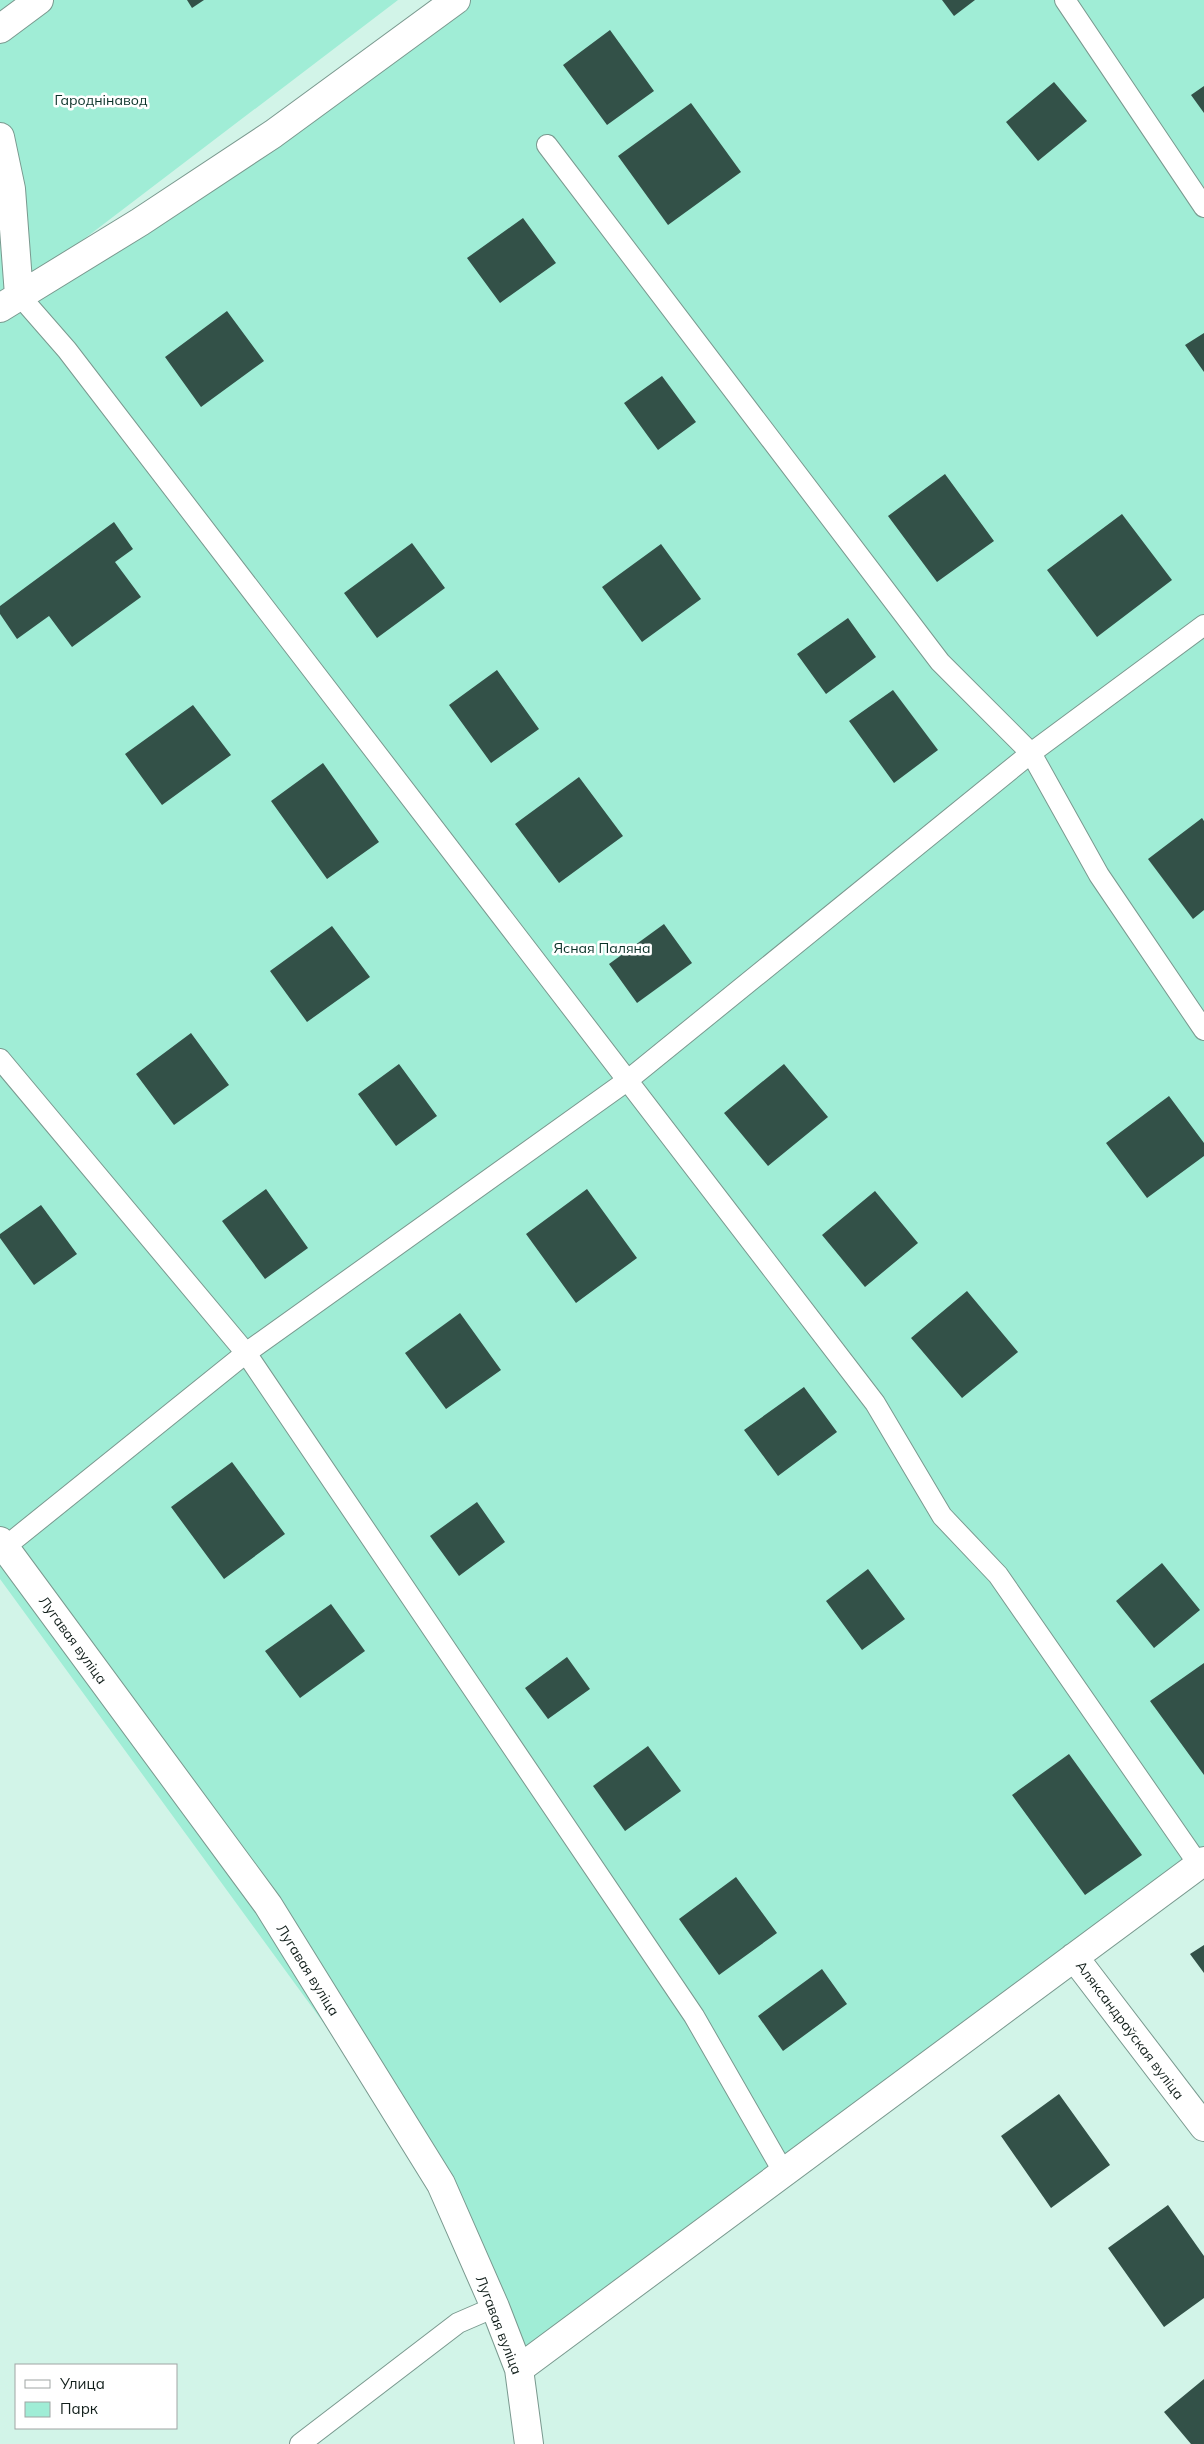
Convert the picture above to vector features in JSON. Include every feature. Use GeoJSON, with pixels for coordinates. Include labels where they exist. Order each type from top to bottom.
{"type":"FeatureCollection","features":[{"type":"Feature","properties":{"kind":"street"},"geometry":{"type":"LineString","coordinates":[[0,29],[39,0]]}},
{"type":"Feature","properties":{"kind":"street"},"geometry":{"type":"LineString","coordinates":[[9,302],[140,222],[273,134],[456,0]]}},
{"type":"Feature","properties":{"kind":"street"},"geometry":{"type":"LineString","coordinates":[[0,137],[11,189],[9,302]]}},
{"type":"Feature","properties":{"kind":"street","name":"Лугавая вуліца"},"geometry":{"type":"LineString","coordinates":[[2,1544],[268,1905],[441,2184],[495,2308],[518,2369],[529,2444]]}},
{"type":"Feature","properties":{"kind":"street"},"geometry":{"type":"LineString","coordinates":[[518,2369],[1201,1863]]}},
{"type":"Feature","properties":{"kind":"street","name":"Аляксандраўская вуліца"},"geometry":{"type":"LineString","coordinates":[[1074,1957],[1204,2127]]}},
{"type":"Feature","properties":{"kind":"lane"},"geometry":{"type":"LineString","coordinates":[[1065,0],[1204,207]]}},
{"type":"Feature","properties":{"kind":"lane"},"geometry":{"type":"LineString","coordinates":[[547,145],[940,662],[1031,753],[1099,875],[1204,1030]]}},
{"type":"Feature","properties":{"kind":"lane"},"geometry":{"type":"LineString","coordinates":[[9,302],[67,350],[875,1403],[942,1516],[998,1575],[1201,1863]]}},
{"type":"Feature","properties":{"kind":"lane"},"geometry":{"type":"LineString","coordinates":[[2,1544],[246,1353],[628,1080],[1031,753],[1204,625]]}},
{"type":"Feature","properties":{"kind":"lane"},"geometry":{"type":"LineString","coordinates":[[0,1059],[246,1353],[694,2016],[784,2173]]}},
{"type":"Feature","properties":{"kind":"lane"},"geometry":{"type":"LineString","coordinates":[[300,2444],[458,2322],[495,2308]]}},
{"type":"Feature","properties":{"kind":"green space","name":"Гароднінавод"},"geometry":{"type":"Polygon","coordinates":[[[0,0],[398,0],[0,303],[0,0]]]}},
{"type":"Feature","properties":{"kind":"green space","name":"Ясная Паляна"},"geometry":{"type":"Polygon","coordinates":[[[436,0],[1204,0],[1204,1861],[519,2369],[441,2184],[0,1579],[0,317],[436,0]]]}},
{"type":"Feature","properties":{"kind":"building"},"geometry":{"type":"Polygon","coordinates":[[[187,0],[204,0],[192,8],[187,0]]]}},
{"type":"Feature","properties":{"kind":"building"},"geometry":{"type":"Polygon","coordinates":[[[942,0],[975,0],[954,16],[942,0]]]}},
{"type":"Feature","properties":{"kind":"building"},"geometry":{"type":"Polygon","coordinates":[[[610,30],[654,91],[607,125],[563,65],[610,30]]]}},
{"type":"Feature","properties":{"kind":"building"},"geometry":{"type":"Polygon","coordinates":[[[1054,82],[1087,121],[1038,161],[1006,122],[1054,82]]]}},
{"type":"Feature","properties":{"kind":"building"},"geometry":{"type":"Polygon","coordinates":[[[1204,86],[1204,113],[1191,95],[1204,86]]]}},
{"type":"Feature","properties":{"kind":"building"},"geometry":{"type":"Polygon","coordinates":[[[691,103],[741,172],[668,225],[618,156],[691,103]]]}},
{"type":"Feature","properties":{"kind":"building"},"geometry":{"type":"Polygon","coordinates":[[[523,218],[556,263],[500,303],[467,258],[523,218]]]}},
{"type":"Feature","properties":{"kind":"building"},"geometry":{"type":"Polygon","coordinates":[[[227,311],[264,361],[201,407],[165,357],[227,311]]]}},
{"type":"Feature","properties":{"kind":"building"},"geometry":{"type":"Polygon","coordinates":[[[1204,333],[1204,372],[1185,345],[1204,333]]]}},
{"type":"Feature","properties":{"kind":"building"},"geometry":{"type":"Polygon","coordinates":[[[662,376],[696,422],[658,450],[624,403],[662,376]]]}},
{"type":"Feature","properties":{"kind":"building"},"geometry":{"type":"Polygon","coordinates":[[[945,474],[994,541],[937,582],[888,516],[945,474]]]}},
{"type":"Feature","properties":{"kind":"building"},"geometry":{"type":"Polygon","coordinates":[[[1122,514],[1172,580],[1097,637],[1047,570],[1122,514]]]}},
{"type":"Feature","properties":{"kind":"building"},"geometry":{"type":"Polygon","coordinates":[[[114,522],[133,549],[115,562],[141,597],[72,647],[49,616],[17,639],[0,614],[0,606],[114,522]]]}},
{"type":"Feature","properties":{"kind":"building"},"geometry":{"type":"Polygon","coordinates":[[[412,543],[445,588],[377,638],[344,593],[412,543]]]}},
{"type":"Feature","properties":{"kind":"building"},"geometry":{"type":"Polygon","coordinates":[[[661,544],[701,599],[642,642],[602,587],[661,544]]]}},
{"type":"Feature","properties":{"kind":"building"},"geometry":{"type":"Polygon","coordinates":[[[848,618],[876,657],[826,694],[797,654],[848,618]]]}},
{"type":"Feature","properties":{"kind":"building"},"geometry":{"type":"Polygon","coordinates":[[[497,670],[539,729],[491,763],[449,705],[497,670]]]}},
{"type":"Feature","properties":{"kind":"building"},"geometry":{"type":"Polygon","coordinates":[[[893,690],[938,750],[894,783],[849,721],[893,690]]]}},
{"type":"Feature","properties":{"kind":"building"},"geometry":{"type":"Polygon","coordinates":[[[193,705],[231,755],[162,805],[125,754],[193,705]]]}},
{"type":"Feature","properties":{"kind":"building"},"geometry":{"type":"Polygon","coordinates":[[[323,763],[379,842],[327,879],[271,801],[323,763]]]}},
{"type":"Feature","properties":{"kind":"building"},"geometry":{"type":"Polygon","coordinates":[[[579,777],[623,836],[559,883],[515,824],[579,777]]]}},
{"type":"Feature","properties":{"kind":"building"},"geometry":{"type":"Polygon","coordinates":[[[1202,818],[1204,821],[1204,910],[1193,919],[1148,859],[1202,818]]]}},
{"type":"Feature","properties":{"kind":"building"},"geometry":{"type":"Polygon","coordinates":[[[664,924],[692,963],[637,1003],[609,964],[664,924]]]}},
{"type":"Feature","properties":{"kind":"building"},"geometry":{"type":"Polygon","coordinates":[[[332,926],[370,977],[307,1022],[270,971],[332,926]]]}},
{"type":"Feature","properties":{"kind":"building"},"geometry":{"type":"Polygon","coordinates":[[[191,1033],[229,1085],[174,1125],[136,1074],[191,1033]]]}},
{"type":"Feature","properties":{"kind":"building"},"geometry":{"type":"Polygon","coordinates":[[[399,1064],[437,1116],[396,1146],[358,1094],[399,1064]]]}},
{"type":"Feature","properties":{"kind":"building"},"geometry":{"type":"Polygon","coordinates":[[[784,1064],[828,1117],[768,1166],[724,1113],[784,1064]]]}},
{"type":"Feature","properties":{"kind":"building"},"geometry":{"type":"Polygon","coordinates":[[[1169,1096],[1204,1143],[1204,1156],[1147,1198],[1106,1143],[1169,1096]]]}},
{"type":"Feature","properties":{"kind":"building"},"geometry":{"type":"Polygon","coordinates":[[[266,1189],[308,1248],[265,1279],[222,1221],[266,1189]]]}},
{"type":"Feature","properties":{"kind":"building"},"geometry":{"type":"Polygon","coordinates":[[[587,1189],[637,1258],[576,1303],[526,1234],[587,1189]]]}},
{"type":"Feature","properties":{"kind":"building"},"geometry":{"type":"Polygon","coordinates":[[[875,1191],[918,1243],[865,1287],[822,1235],[875,1191]]]}},
{"type":"Feature","properties":{"kind":"building"},"geometry":{"type":"Polygon","coordinates":[[[41,1205],[77,1254],[34,1285],[0,1238],[0,1234],[41,1205]]]}},
{"type":"Feature","properties":{"kind":"building"},"geometry":{"type":"Polygon","coordinates":[[[967,1291],[1018,1352],[962,1398],[911,1338],[967,1291]]]}},
{"type":"Feature","properties":{"kind":"building"},"geometry":{"type":"Polygon","coordinates":[[[460,1313],[501,1370],[446,1409],[405,1353],[460,1313]]]}},
{"type":"Feature","properties":{"kind":"building"},"geometry":{"type":"Polygon","coordinates":[[[804,1387],[837,1432],[778,1476],[744,1430],[804,1387]]]}},
{"type":"Feature","properties":{"kind":"building"},"geometry":{"type":"Polygon","coordinates":[[[232,1462],[285,1534],[224,1579],[171,1507],[232,1462]]]}},
{"type":"Feature","properties":{"kind":"building"},"geometry":{"type":"Polygon","coordinates":[[[477,1502],[505,1542],[459,1576],[430,1536],[477,1502]]]}},
{"type":"Feature","properties":{"kind":"building"},"geometry":{"type":"Polygon","coordinates":[[[1162,1563],[1200,1610],[1154,1648],[1116,1601],[1162,1563]]]}},
{"type":"Feature","properties":{"kind":"building"},"geometry":{"type":"Polygon","coordinates":[[[868,1569],[905,1619],[862,1650],[826,1601],[868,1569]]]}},
{"type":"Feature","properties":{"kind":"building"},"geometry":{"type":"Polygon","coordinates":[[[331,1604],[365,1651],[300,1698],[265,1651],[331,1604]]]}},
{"type":"Feature","properties":{"kind":"building"},"geometry":{"type":"Polygon","coordinates":[[[567,1657],[590,1689],[548,1719],[525,1688],[567,1657]]]}},
{"type":"Feature","properties":{"kind":"building"},"geometry":{"type":"Polygon","coordinates":[[[1204,1663],[1204,1775],[1150,1701],[1204,1663]]]}},
{"type":"Feature","properties":{"kind":"building"},"geometry":{"type":"Polygon","coordinates":[[[648,1746],[681,1791],[625,1831],[593,1786],[648,1746]]]}},
{"type":"Feature","properties":{"kind":"building"},"geometry":{"type":"Polygon","coordinates":[[[1069,1754],[1142,1855],[1085,1895],[1012,1795],[1069,1754]]]}},
{"type":"Feature","properties":{"kind":"building"},"geometry":{"type":"Polygon","coordinates":[[[736,1877],[777,1933],[719,1975],[679,1919],[736,1877]]]}},
{"type":"Feature","properties":{"kind":"building"},"geometry":{"type":"Polygon","coordinates":[[[1204,1945],[1204,1973],[1190,1954],[1204,1945]]]}},
{"type":"Feature","properties":{"kind":"building"},"geometry":{"type":"Polygon","coordinates":[[[822,1969],[847,2004],[783,2051],[758,2016],[822,1969]]]}},
{"type":"Feature","properties":{"kind":"building"},"geometry":{"type":"Polygon","coordinates":[[[1059,2094],[1110,2165],[1051,2208],[1001,2136],[1059,2094]]]}},
{"type":"Feature","properties":{"kind":"building"},"geometry":{"type":"Polygon","coordinates":[[[1168,2205],[1204,2256],[1204,2298],[1164,2327],[1108,2248],[1168,2205]]]}},
{"type":"Feature","properties":{"kind":"building"},"geometry":{"type":"Polygon","coordinates":[[[1204,2379],[1204,2444],[1191,2444],[1164,2412],[1204,2379]]]}}]}
